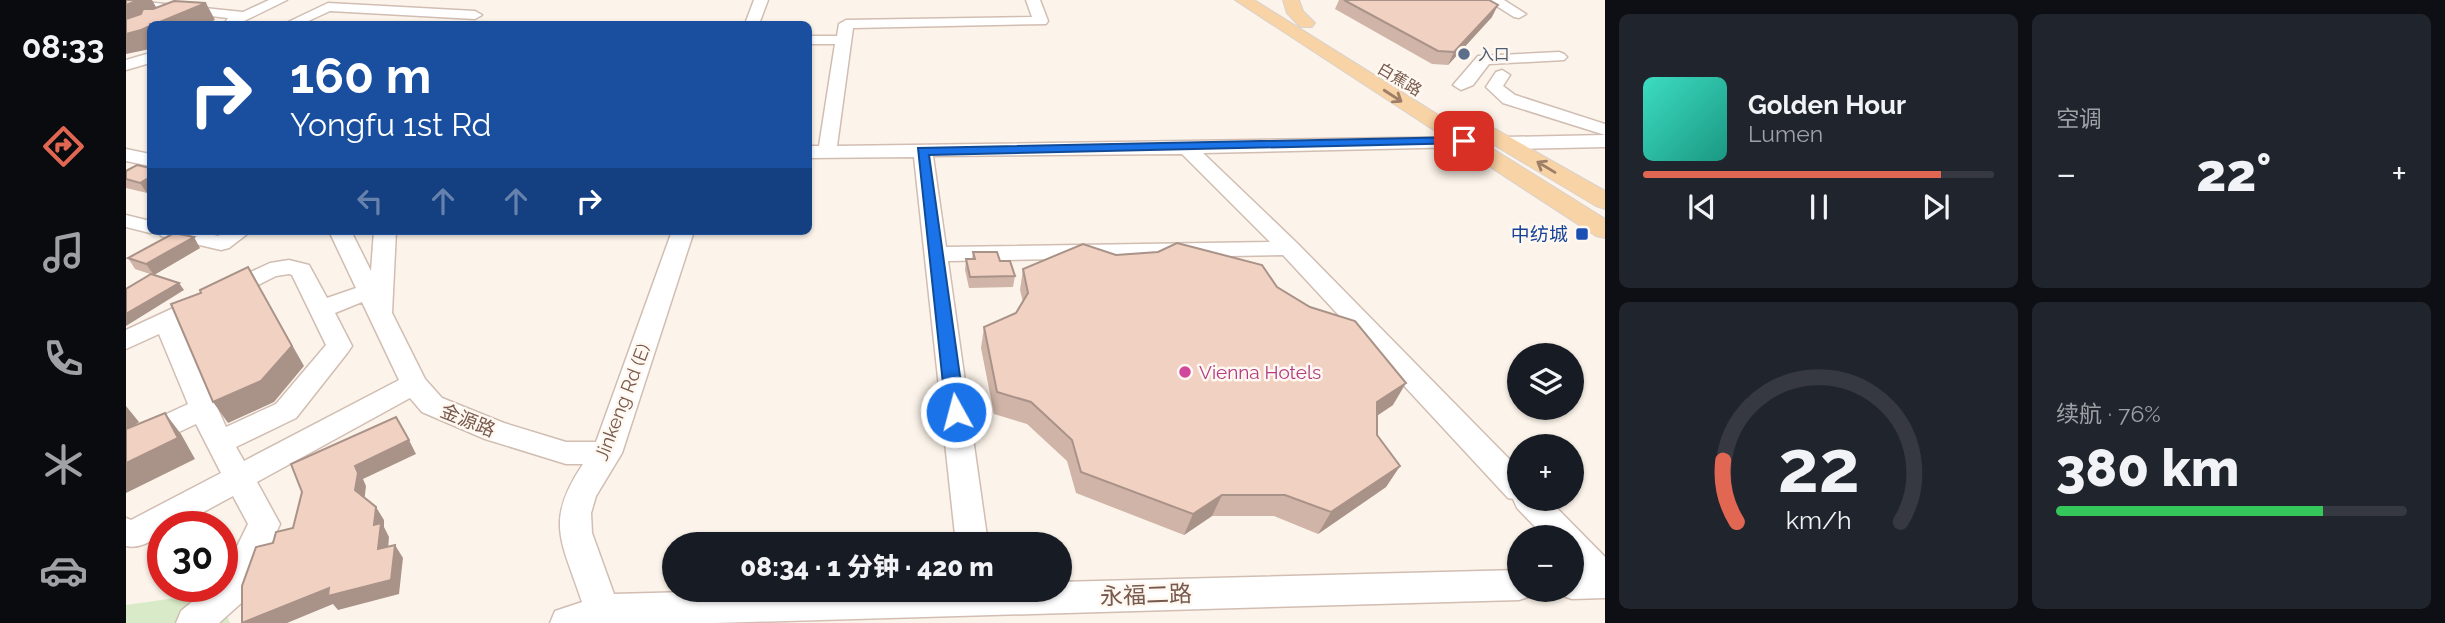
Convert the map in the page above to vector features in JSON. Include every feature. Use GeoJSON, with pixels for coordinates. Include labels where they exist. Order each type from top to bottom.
{"type":"FeatureCollection","features":[{"type":"Feature","properties":{"kind":"main road","name":"白蕉路"},"geometry":{"type":"LineString","coordinates":[[1268,0],[1605,201]]}},
{"type":"Feature","properties":{"kind":"main road"},"geometry":{"type":"LineString","coordinates":[[1291,0],[1295,13],[1306,23]]}},
{"type":"Feature","properties":{"kind":"main road","name":"白蕉路"},"geometry":{"type":"LineString","coordinates":[[1237,2],[1285,26],[1605,230]]}},
{"type":"Feature","properties":{"kind":"main road"},"geometry":{"type":"LineString","coordinates":[[1315,46],[1341,44]]}},
{"type":"Feature","properties":{"kind":"street"},"geometry":{"type":"LineString","coordinates":[[232,21],[280,0]]}},
{"type":"Feature","properties":{"kind":"street"},"geometry":{"type":"LineString","coordinates":[[403,11],[420,0]]}},
{"type":"Feature","properties":{"kind":"street"},"geometry":{"type":"LineString","coordinates":[[753,21],[761,0]]}},
{"type":"Feature","properties":{"kind":"street"},"geometry":{"type":"LineString","coordinates":[[1033,0],[1041,21],[846,24],[818,152],[1187,148],[1464,141]]}},
{"type":"Feature","properties":{"kind":"street"},"geometry":{"type":"LineString","coordinates":[[1494,0],[1519,14]]}},
{"type":"Feature","properties":{"kind":"street"},"geometry":{"type":"LineString","coordinates":[[126,2],[244,16]]}},
{"type":"Feature","properties":{"kind":"street"},"geometry":{"type":"LineString","coordinates":[[126,16],[153,5]]}},
{"type":"Feature","properties":{"kind":"street"},"geometry":{"type":"LineString","coordinates":[[298,21],[328,7],[475,15]]}},
{"type":"Feature","properties":{"kind":"street"},"geometry":{"type":"LineString","coordinates":[[157,21],[186,9]]}},
{"type":"Feature","properties":{"kind":"street"},"geometry":{"type":"LineString","coordinates":[[812,40],[843,40]]}},
{"type":"Feature","properties":{"kind":"street"},"geometry":{"type":"LineString","coordinates":[[1461,85],[1467,82],[1484,59],[1559,57]]}},
{"type":"Feature","properties":{"kind":"street"},"geometry":{"type":"LineString","coordinates":[[126,65],[147,60]]}},
{"type":"Feature","properties":{"kind":"street"},"geometry":{"type":"LineString","coordinates":[[1502,75],[1494,87],[1509,99],[1605,130]]}},
{"type":"Feature","properties":{"kind":"street"},"geometry":{"type":"LineString","coordinates":[[1506,143],[1605,141]]}},
{"type":"Feature","properties":{"kind":"street"},"geometry":{"type":"LineString","coordinates":[[1187,148],[1289,248],[1507,476]]}},
{"type":"Feature","properties":{"kind":"street"},"geometry":{"type":"LineString","coordinates":[[923,151],[971,532]]}},
{"type":"Feature","properties":{"kind":"street"},"geometry":{"type":"LineString","coordinates":[[126,155],[147,159]]}},
{"type":"Feature","properties":{"kind":"street"},"geometry":{"type":"LineString","coordinates":[[126,221],[147,226]]}},
{"type":"Feature","properties":{"kind":"street"},"geometry":{"type":"LineString","coordinates":[[186,235],[221,243],[234,235]]}},
{"type":"Feature","properties":{"kind":"street"},"geometry":{"type":"LineString","coordinates":[[321,309],[374,302],[342,235]]}},
{"type":"Feature","properties":{"kind":"street","name":"金源路"},"geometry":{"type":"LineString","coordinates":[[384,235],[374,302],[414,384],[426,401],[443,411],[495,431],[566,453],[607,453]]}},
{"type":"Feature","properties":{"kind":"street","name":"Jinkeng Rd (E)"},"geometry":{"type":"LineString","coordinates":[[606,617],[574,523],[581,493],[607,453],[682,235]]}},
{"type":"Feature","properties":{"kind":"street"},"geometry":{"type":"LineString","coordinates":[[936,254],[1289,248]]}},
{"type":"Feature","properties":{"kind":"street"},"geometry":{"type":"LineString","coordinates":[[126,340],[270,270],[289,267],[301,270],[340,346],[286,411],[219,443]]}},
{"type":"Feature","properties":{"kind":"street"},"geometry":{"type":"LineString","coordinates":[[166,321],[219,443],[264,524],[236,586],[194,623]]}},
{"type":"Feature","properties":{"kind":"street"},"geometry":{"type":"LineString","coordinates":[[126,532],[134,534],[414,384]]}},
{"type":"Feature","properties":{"kind":"street"},"geometry":{"type":"LineString","coordinates":[[126,446],[204,408]]}},
{"type":"Feature","properties":{"kind":"street"},"geometry":{"type":"LineString","coordinates":[[1540,511],[1553,525]]}},
{"type":"Feature","properties":{"kind":"street"},"geometry":{"type":"LineString","coordinates":[[1584,557],[1605,581]]}},
{"type":"Feature","properties":{"kind":"street"},"geometry":{"type":"LineString","coordinates":[[1584,583],[1605,581]]}},
{"type":"Feature","properties":{"kind":"street","name":"永福二路"},"geometry":{"type":"LineString","coordinates":[[568,623],[606,617],[1507,585]]}},
{"type":"Feature","properties":{"kind":"green space"},"geometry":{"type":"Polygon","coordinates":[[[147,602],[221,602],[230,623],[126,623],[126,605],[147,602]]]}},
{"type":"Feature","properties":{"kind":"building"},"geometry":{"type":"Polygon","coordinates":[[[1344,0],[1489,0],[1498,5],[1454,52],[1438,51],[1344,0]]]}},
{"type":"Feature","properties":{"kind":"building"},"geometry":{"type":"Polygon","coordinates":[[[174,1],[206,3],[162,21],[147,21],[147,27],[126,34],[126,19],[141,14],[143,9],[153,9],[174,1]]]}},
{"type":"Feature","properties":{"kind":"building"},"geometry":{"type":"Polygon","coordinates":[[[137,165],[147,167],[147,179],[140,183],[126,179],[126,171],[137,165]]]}},
{"type":"Feature","properties":{"kind":"building"},"geometry":{"type":"Polygon","coordinates":[[[170,235],[194,237],[146,264],[128,258],[170,235]]]}},
{"type":"Feature","properties":{"kind":"building"},"geometry":{"type":"Polygon","coordinates":[[[1177,243],[1262,265],[1277,287],[1310,307],[1355,321],[1406,383],[1377,402],[1377,435],[1400,466],[1331,512],[1285,495],[1222,495],[1193,514],[1081,472],[1072,440],[1031,402],[997,392],[984,327],[1016,313],[1028,293],[1023,269],[1083,244],[1116,255],[1158,252],[1177,243]]]}},
{"type":"Feature","properties":{"kind":"building"},"geometry":{"type":"Polygon","coordinates":[[[973,252],[997,252],[1000,261],[1010,261],[1015,276],[970,277],[966,259],[975,259],[973,252]]]}},
{"type":"Feature","properties":{"kind":"building"},"geometry":{"type":"Polygon","coordinates":[[[248,267],[292,346],[261,381],[213,402],[171,304],[201,293],[200,290],[248,267]]]}},
{"type":"Feature","properties":{"kind":"building"},"geometry":{"type":"Polygon","coordinates":[[[151,274],[179,283],[126,314],[126,289],[151,274]]]}},
{"type":"Feature","properties":{"kind":"building"},"geometry":{"type":"Polygon","coordinates":[[[165,413],[178,438],[126,463],[126,429],[165,413]]]}},
{"type":"Feature","properties":{"kind":"building"},"geometry":{"type":"Polygon","coordinates":[[[396,417],[409,440],[355,466],[358,473],[355,490],[376,507],[374,525],[381,523],[378,549],[395,545],[391,580],[328,596],[329,588],[242,623],[242,586],[256,547],[273,543],[276,532],[293,528],[302,492],[291,464],[396,417]]]}},
{"type":"Feature","properties":{"kind":"place","name":"入口"},"geometry":{"type":"Point","coordinates":[1464,54]}},
{"type":"Feature","properties":{"kind":"place","name":"中纺城"},"geometry":{"type":"Point","coordinates":[1582,234]}},
{"type":"Feature","properties":{"kind":"place","name":"Vienna Hotels"},"geometry":{"type":"Point","coordinates":[1185,372]}},
{"type":"Feature","properties":{"kind":"route"},"geometry":{"type":"LineString","coordinates":[[956,412],[923,151],[1464,141]]}}]}
